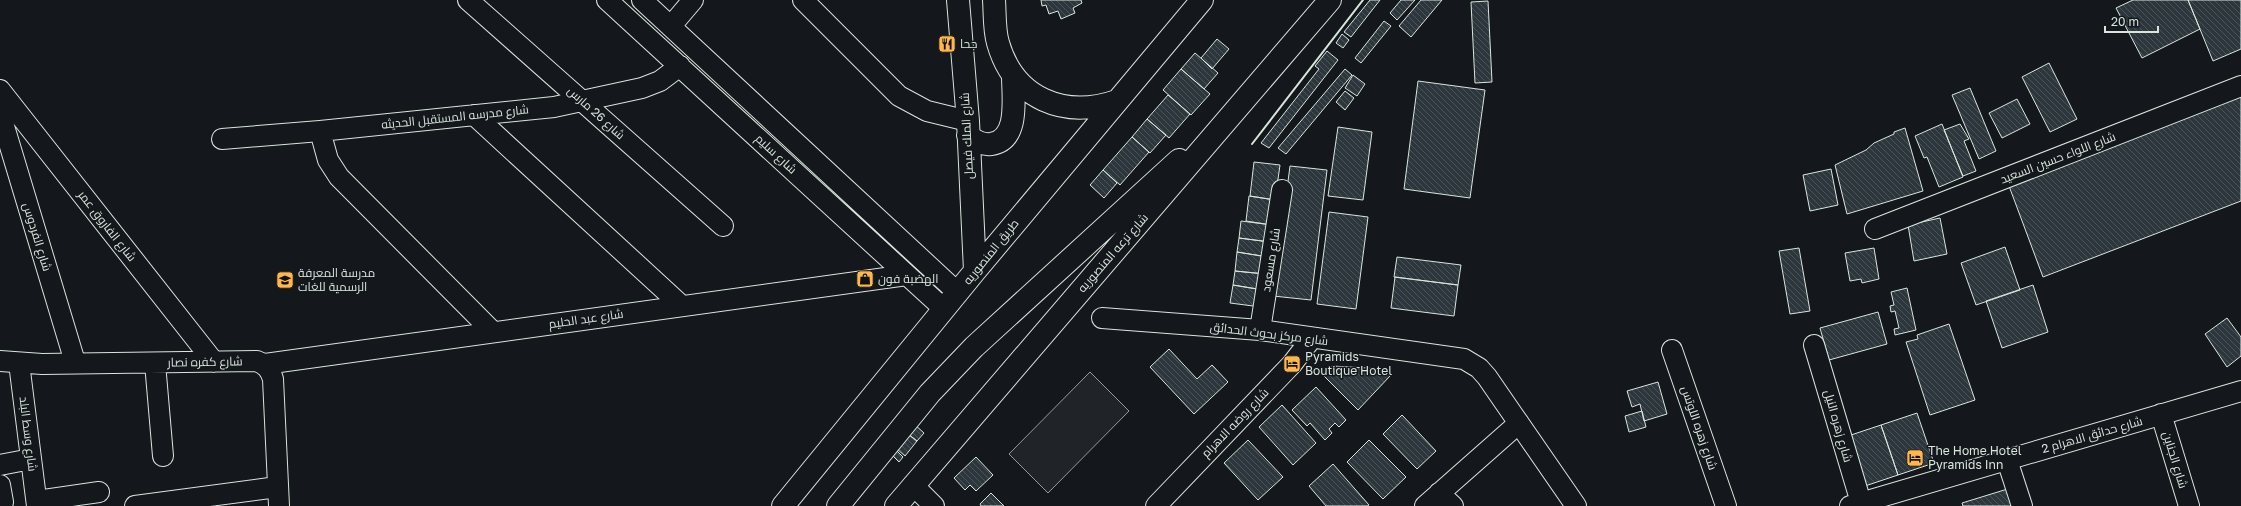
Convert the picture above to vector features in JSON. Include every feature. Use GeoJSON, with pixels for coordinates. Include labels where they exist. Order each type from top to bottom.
{"type":"FeatureCollection","features":[{"type":"Feature","properties":{"kind":"main road","name":"شارع الملك فيصل"},"geometry":{"type":"LineString","coordinates":[[958,0],[968,128],[974,271]]}},
{"type":"Feature","properties":{"kind":"main road"},"geometry":{"type":"LineString","coordinates":[[994,0],[997,41],[1003,60],[1013,76],[1027,90],[1043,100],[1061,107],[1080,109],[1099,107],[1117,101]]}},
{"type":"Feature","properties":{"kind":"main road","name":"طريق المنصوريه"},"geometry":{"type":"LineString","coordinates":[[783,506],[958,293],[974,271],[1202,0]]}},
{"type":"Feature","properties":{"kind":"main road","name":"شارع ترعه المنصوريه"},"geometry":{"type":"LineString","coordinates":[[896,506],[1330,0]]}},
{"type":"Feature","properties":{"kind":"main road"},"geometry":{"type":"LineString","coordinates":[[968,128],[979,143],[985,145],[998,142],[1008,133],[1012,121],[1013,76]]}},
{"type":"Feature","properties":{"kind":"main road"},"geometry":{"type":"LineString","coordinates":[[838,506],[930,393],[974,347],[1167,169],[1209,142]]}},
{"type":"Feature","properties":{"kind":"street","name":"شارع 26 مارس"},"geometry":{"type":"LineString","coordinates":[[468,0],[723,226]]}},
{"type":"Feature","properties":{"kind":"street","name":"شارع سليم"},"geometry":{"type":"LineString","coordinates":[[607,0],[944,310]]}},
{"type":"Feature","properties":{"kind":"street","name":"شارع سليم"},"geometry":{"type":"LineString","coordinates":[[642,0],[958,293]]}},
{"type":"Feature","properties":{"kind":"street"},"geometry":{"type":"LineString","coordinates":[[671,26],[693,0]]}},
{"type":"Feature","properties":{"kind":"street"},"geometry":{"type":"LineString","coordinates":[[803,0],[899,96],[927,111],[968,128]]}},
{"type":"Feature","properties":{"kind":"street","name":"شارع مدرسه المستقبل الحديثه"},"geometry":{"type":"LineString","coordinates":[[222,139],[320,131],[554,107],[642,88],[660,81],[680,66]]}},
{"type":"Feature","properties":{"kind":"street","name":"شارع اللواء حسين السعيد"},"geometry":{"type":"LineString","coordinates":[[1875,229],[2241,86]]}},
{"type":"Feature","properties":{"kind":"street","name":"شارع الفاروق عمر"},"geometry":{"type":"LineString","coordinates":[[0,90],[214,362]]}},
{"type":"Feature","properties":{"kind":"street","name":"شارع الفردوس"},"geometry":{"type":"LineString","coordinates":[[0,112],[75,362]]}},
{"type":"Feature","properties":{"kind":"street"},"geometry":{"type":"LineString","coordinates":[[474,115],[682,306]]}},
{"type":"Feature","properties":{"kind":"street"},"geometry":{"type":"LineString","coordinates":[[320,131],[324,151],[339,177],[493,332]]}},
{"type":"Feature","properties":{"kind":"street","name":"شارع مسعود"},"geometry":{"type":"LineString","coordinates":[[1260,330],[1282,190]]}},
{"type":"Feature","properties":{"kind":"street","name":"شارع عبد الحليم"},"geometry":{"type":"LineString","coordinates":[[265,364],[907,275]]}},
{"type":"Feature","properties":{"kind":"street","name":"شارع مركز بحوث الحدائق"},"geometry":{"type":"LineString","coordinates":[[1102,318],[1260,330],[1464,359],[1479,368],[1487,377],[1576,506]]}},
{"type":"Feature","properties":{"kind":"street","name":"شارع روضه الاهرام"},"geometry":{"type":"LineString","coordinates":[[1156,506],[1292,364],[1312,338]]}},
{"type":"Feature","properties":{"kind":"street","name":"شارع زهره النيل"},"geometry":{"type":"LineString","coordinates":[[1814,345],[1857,505]]}},
{"type":"Feature","properties":{"kind":"street","name":"شارع زهره اللوتس"},"geometry":{"type":"LineString","coordinates":[[1672,350],[1726,506]]}},
{"type":"Feature","properties":{"kind":"street","name":"شارع كفره نصار"},"geometry":{"type":"LineString","coordinates":[[9,362],[42,364],[75,362],[155,363],[257,361],[265,364]]}},
{"type":"Feature","properties":{"kind":"street","name":"شارع وسط البلد"},"geometry":{"type":"LineString","coordinates":[[9,362],[31,459],[37,503]]}},
{"type":"Feature","properties":{"kind":"street"},"geometry":{"type":"LineString","coordinates":[[155,363],[163,456]]}},
{"type":"Feature","properties":{"kind":"street"},"geometry":{"type":"LineString","coordinates":[[135,506],[278,497],[272,379],[270,371],[265,364]]}},
{"type":"Feature","properties":{"kind":"street","name":"شارع حدائق الاهرام 2"},"geometry":{"type":"LineString","coordinates":[[1857,505],[2241,391]]}},
{"type":"Feature","properties":{"kind":"street","name":"شارع الجناين"},"geometry":{"type":"LineString","coordinates":[[2161,414],[2189,506]]}},
{"type":"Feature","properties":{"kind":"street"},"geometry":{"type":"LineString","coordinates":[[1439,502],[1519,423]]}},
{"type":"Feature","properties":{"kind":"street"},"geometry":{"type":"LineString","coordinates":[[0,465],[31,459]]}},
{"type":"Feature","properties":{"kind":"street"},"geometry":{"type":"LineString","coordinates":[[2007,460],[2022,506]]}},
{"type":"Feature","properties":{"kind":"street"},"geometry":{"type":"LineString","coordinates":[[913,485],[934,506]]}},
{"type":"Feature","properties":{"kind":"street"},"geometry":{"type":"LineString","coordinates":[[37,503],[99,492]]}},
{"type":"Feature","properties":{"kind":"shaded area"},"geometry":{"type":"Polygon","coordinates":[[[1090,372],[1129,411],[1048,493],[1009,454],[1090,372]]]}},
{"type":"Feature","properties":{"kind":"building"},"geometry":{"type":"Polygon","coordinates":[[[1041,0],[1081,0],[1082,3],[1073,8],[1075,13],[1061,19],[1058,11],[1049,14],[1046,5],[1042,6],[1041,0]]]}},
{"type":"Feature","properties":{"kind":"building"},"geometry":{"type":"Polygon","coordinates":[[[1370,0],[1380,0],[1351,37],[1344,32],[1370,0]]]}},
{"type":"Feature","properties":{"kind":"building"},"geometry":{"type":"Polygon","coordinates":[[[1401,0],[1415,0],[1397,20],[1390,13],[1401,0]]]}},
{"type":"Feature","properties":{"kind":"building"},"geometry":{"type":"Polygon","coordinates":[[[1421,0],[1442,0],[1411,37],[1399,26],[1421,0]]]}},
{"type":"Feature","properties":{"kind":"building"},"geometry":{"type":"Polygon","coordinates":[[[2133,0],[2188,0],[2200,29],[2142,58],[2116,8],[2133,0]]]}},
{"type":"Feature","properties":{"kind":"building"},"geometry":{"type":"Polygon","coordinates":[[[2188,0],[2241,0],[2241,49],[2213,61],[2188,0]]]}},
{"type":"Feature","properties":{"kind":"building"},"geometry":{"type":"Polygon","coordinates":[[[1488,1],[1492,82],[1475,83],[1471,2],[1488,1]]]}},
{"type":"Feature","properties":{"kind":"building"},"geometry":{"type":"Polygon","coordinates":[[[1384,21],[1391,26],[1361,63],[1355,58],[1384,21]]]}},
{"type":"Feature","properties":{"kind":"building"},"geometry":{"type":"Polygon","coordinates":[[[1342,34],[1349,40],[1343,48],[1336,43],[1342,34]]]}},
{"type":"Feature","properties":{"kind":"building"},"geometry":{"type":"Polygon","coordinates":[[[1217,39],[1229,49],[1212,69],[1201,58],[1217,39]]]}},
{"type":"Feature","properties":{"kind":"building"},"geometry":{"type":"Polygon","coordinates":[[[1327,51],[1338,60],[1269,148],[1261,143],[1319,69],[1315,66],[1327,51]]]}},
{"type":"Feature","properties":{"kind":"building"},"geometry":{"type":"Polygon","coordinates":[[[1195,53],[1218,73],[1204,89],[1181,69],[1195,53]]]}},
{"type":"Feature","properties":{"kind":"building"},"geometry":{"type":"Polygon","coordinates":[[[2049,63],[2077,119],[2050,132],[2022,77],[2049,63]]]}},
{"type":"Feature","properties":{"kind":"building"},"geometry":{"type":"Polygon","coordinates":[[[1181,69],[1210,94],[1191,115],[1163,90],[1181,69]]]}},
{"type":"Feature","properties":{"kind":"building"},"geometry":{"type":"Polygon","coordinates":[[[1345,69],[1352,75],[1286,154],[1278,148],[1345,69]]]}},
{"type":"Feature","properties":{"kind":"building"},"geometry":{"type":"Polygon","coordinates":[[[1353,75],[1365,84],[1357,96],[1345,88],[1353,75]]]}},
{"type":"Feature","properties":{"kind":"building"},"geometry":{"type":"Polygon","coordinates":[[[1418,81],[1485,90],[1470,198],[1404,189],[1418,81]]]}},
{"type":"Feature","properties":{"kind":"building"},"geometry":{"type":"Polygon","coordinates":[[[1970,88],[1996,151],[1979,159],[1952,95],[1970,88]]]}},
{"type":"Feature","properties":{"kind":"building"},"geometry":{"type":"Polygon","coordinates":[[[1345,91],[1354,98],[1345,110],[1336,102],[1345,91]]]}},
{"type":"Feature","properties":{"kind":"building"},"geometry":{"type":"Polygon","coordinates":[[[2241,91],[2241,201],[2043,277],[2006,178],[2241,91]]]}},
{"type":"Feature","properties":{"kind":"building"},"geometry":{"type":"Polygon","coordinates":[[[1168,95],[1190,114],[1169,138],[1147,119],[1168,95]]]}},
{"type":"Feature","properties":{"kind":"building"},"geometry":{"type":"Polygon","coordinates":[[[2017,99],[2030,124],[2002,138],[1989,113],[2017,99]]]}},
{"type":"Feature","properties":{"kind":"building"},"geometry":{"type":"Polygon","coordinates":[[[1147,119],[1166,135],[1150,153],[1132,137],[1147,119]]]}},
{"type":"Feature","properties":{"kind":"building"},"geometry":{"type":"Polygon","coordinates":[[[1942,124],[1963,177],[1939,187],[1927,157],[1924,158],[1915,136],[1942,124]]]}},
{"type":"Feature","properties":{"kind":"building"},"geometry":{"type":"Polygon","coordinates":[[[1960,124],[1969,139],[1964,141],[1976,171],[1963,176],[1944,130],[1960,124]]]}},
{"type":"Feature","properties":{"kind":"building"},"geometry":{"type":"Polygon","coordinates":[[[1338,127],[1372,132],[1363,200],[1328,196],[1338,127]]]}},
{"type":"Feature","properties":{"kind":"building"},"geometry":{"type":"Polygon","coordinates":[[[1905,128],[1923,191],[1847,214],[1835,165],[1866,150],[1874,143],[1894,134],[1894,132],[1905,128]]]}},
{"type":"Feature","properties":{"kind":"building"},"geometry":{"type":"Polygon","coordinates":[[[1132,137],[1149,152],[1120,185],[1103,170],[1132,137]]]}},
{"type":"Feature","properties":{"kind":"building"},"geometry":{"type":"Polygon","coordinates":[[[1254,162],[1280,165],[1275,200],[1250,196],[1254,162]]]}},
{"type":"Feature","properties":{"kind":"building"},"geometry":{"type":"Polygon","coordinates":[[[1290,166],[1327,170],[1311,300],[1273,296],[1290,166]]]}},
{"type":"Feature","properties":{"kind":"building"},"geometry":{"type":"Polygon","coordinates":[[[1831,169],[1838,205],[1810,211],[1803,175],[1831,169]]]}},
{"type":"Feature","properties":{"kind":"building"},"geometry":{"type":"Polygon","coordinates":[[[1103,170],[1117,183],[1104,198],[1090,185],[1103,170]]]}},
{"type":"Feature","properties":{"kind":"building"},"geometry":{"type":"Polygon","coordinates":[[[1249,196],[1275,200],[1272,225],[1246,221],[1249,196]]]}},
{"type":"Feature","properties":{"kind":"building"},"geometry":{"type":"Polygon","coordinates":[[[1329,212],[1368,217],[1356,309],[1317,304],[1329,212]]]}},
{"type":"Feature","properties":{"kind":"building"},"geometry":{"type":"Polygon","coordinates":[[[1940,218],[1947,254],[1914,261],[1908,225],[1940,218]]]}},
{"type":"Feature","properties":{"kind":"building"},"geometry":{"type":"Polygon","coordinates":[[[1241,221],[1272,225],[1270,242],[1239,238],[1241,221]]]}},
{"type":"Feature","properties":{"kind":"building"},"geometry":{"type":"Polygon","coordinates":[[[1239,238],[1270,242],[1268,257],[1237,252],[1239,238]]]}},
{"type":"Feature","properties":{"kind":"building"},"geometry":{"type":"Polygon","coordinates":[[[2005,247],[2020,290],[1976,305],[1961,263],[2005,247]]]}},
{"type":"Feature","properties":{"kind":"building"},"geometry":{"type":"Polygon","coordinates":[[[1799,248],[1810,311],[1790,314],[1779,251],[1799,248]]]}},
{"type":"Feature","properties":{"kind":"building"},"geometry":{"type":"Polygon","coordinates":[[[1874,248],[1879,279],[1862,283],[1861,279],[1850,281],[1845,253],[1874,248]]]}},
{"type":"Feature","properties":{"kind":"building"},"geometry":{"type":"Polygon","coordinates":[[[1237,252],[1268,257],[1265,274],[1235,271],[1237,252]]]}},
{"type":"Feature","properties":{"kind":"building"},"geometry":{"type":"Polygon","coordinates":[[[1397,257],[1461,265],[1458,285],[1394,277],[1397,257]]]}},
{"type":"Feature","properties":{"kind":"building"},"geometry":{"type":"Polygon","coordinates":[[[1235,271],[1265,274],[1263,290],[1233,285],[1235,271]]]}},
{"type":"Feature","properties":{"kind":"building"},"geometry":{"type":"Polygon","coordinates":[[[1395,277],[1458,285],[1454,316],[1391,308],[1395,277]]]}},
{"type":"Feature","properties":{"kind":"building"},"geometry":{"type":"Polygon","coordinates":[[[1233,285],[1263,290],[1261,307],[1230,303],[1233,285]]]}},
{"type":"Feature","properties":{"kind":"building"},"geometry":{"type":"Polygon","coordinates":[[[2033,285],[2048,332],[2002,348],[1986,301],[2033,285]]]}},
{"type":"Feature","properties":{"kind":"building"},"geometry":{"type":"Polygon","coordinates":[[[1907,288],[1916,330],[1895,335],[1894,329],[1899,328],[1895,311],[1891,312],[1890,306],[1894,305],[1891,292],[1907,288]]]}},
{"type":"Feature","properties":{"kind":"building"},"geometry":{"type":"Polygon","coordinates":[[[1878,312],[1887,344],[1829,360],[1820,328],[1878,312]]]}},
{"type":"Feature","properties":{"kind":"building"},"geometry":{"type":"Polygon","coordinates":[[[2227,318],[2241,337],[2241,356],[2227,367],[2205,334],[2227,318]]]}},
{"type":"Feature","properties":{"kind":"building"},"geometry":{"type":"Polygon","coordinates":[[[1949,324],[1975,400],[1930,415],[1906,342],[1918,339],[1917,335],[1949,324]]]}},
{"type":"Feature","properties":{"kind":"building"},"geometry":{"type":"Polygon","coordinates":[[[1169,349],[1197,379],[1212,365],[1228,382],[1194,414],[1150,367],[1169,349]]]}},
{"type":"Feature","properties":{"kind":"building"},"geometry":{"type":"Polygon","coordinates":[[[1332,366],[1383,369],[1390,376],[1358,410],[1323,375],[1332,366]]]}},
{"type":"Feature","properties":{"kind":"building"},"geometry":{"type":"Polygon","coordinates":[[[1658,382],[1667,414],[1644,421],[1640,404],[1632,407],[1627,391],[1658,382]]]}},
{"type":"Feature","properties":{"kind":"building"},"geometry":{"type":"Polygon","coordinates":[[[1316,387],[1346,420],[1339,427],[1335,423],[1329,429],[1332,433],[1325,440],[1310,423],[1307,426],[1292,410],[1316,387]]]}},
{"type":"Feature","properties":{"kind":"building"},"geometry":{"type":"Polygon","coordinates":[[[1282,405],[1316,443],[1293,465],[1259,427],[1282,405]]]}},
{"type":"Feature","properties":{"kind":"building"},"geometry":{"type":"Polygon","coordinates":[[[1642,411],[1646,427],[1629,432],[1625,416],[1642,411]]]}},
{"type":"Feature","properties":{"kind":"building"},"geometry":{"type":"Polygon","coordinates":[[[1917,413],[1934,463],[1898,475],[1881,425],[1917,413]]]}},
{"type":"Feature","properties":{"kind":"building"},"geometry":{"type":"Polygon","coordinates":[[[1402,415],[1436,451],[1417,469],[1383,434],[1402,415]]]}},
{"type":"Feature","properties":{"kind":"building"},"geometry":{"type":"Polygon","coordinates":[[[914,424],[924,433],[917,441],[907,433],[914,424]]]}},
{"type":"Feature","properties":{"kind":"building"},"geometry":{"type":"Polygon","coordinates":[[[1881,425],[1898,475],[1862,487],[1845,437],[1881,425]]]}},
{"type":"Feature","properties":{"kind":"building"},"geometry":{"type":"Polygon","coordinates":[[[909,435],[917,441],[905,456],[897,449],[909,435]]]}},
{"type":"Feature","properties":{"kind":"building"},"geometry":{"type":"Polygon","coordinates":[[[1248,440],[1283,477],[1258,500],[1224,463],[1248,440]]]}},
{"type":"Feature","properties":{"kind":"building"},"geometry":{"type":"Polygon","coordinates":[[[1369,440],[1406,477],[1383,499],[1347,462],[1369,440]]]}},
{"type":"Feature","properties":{"kind":"building"},"geometry":{"type":"Polygon","coordinates":[[[896,450],[903,457],[899,462],[892,455],[896,450]]]}},
{"type":"Feature","properties":{"kind":"building"},"geometry":{"type":"Polygon","coordinates":[[[976,457],[993,475],[976,491],[970,485],[965,490],[954,478],[976,457]]]}},
{"type":"Feature","properties":{"kind":"building"},"geometry":{"type":"Polygon","coordinates":[[[1333,464],[1369,505],[1326,506],[1309,486],[1333,464]]]}},
{"type":"Feature","properties":{"kind":"building"},"geometry":{"type":"Polygon","coordinates":[[[2014,487],[2020,506],[1963,506],[1962,503],[2014,487]]]}},
{"type":"Feature","properties":{"kind":"building"},"geometry":{"type":"Polygon","coordinates":[[[991,493],[1004,506],[981,506],[980,504],[991,493]]]}},
{"type":"Feature","properties":{"kind":"wall"},"geometry":{"type":"LineString","coordinates":[[1252,144],[1363,0]]}},
{"type":"Feature","properties":{"kind":"place","name":"جحا"},"geometry":{"type":"Point","coordinates":[947,44]}},
{"type":"Feature","properties":{"kind":"place","name":"الهضبة فون"},"geometry":{"type":"Point","coordinates":[865,279]}},
{"type":"Feature","properties":{"kind":"place","name":"مدرسة المعرفة الرسمية للغات"},"geometry":{"type":"Point","coordinates":[285,280]}},
{"type":"Feature","properties":{"kind":"place","name":"Pyramids Boutique Hotel"},"geometry":{"type":"Point","coordinates":[1292,364]}},
{"type":"Feature","properties":{"kind":"place","name":"The Home Hotel Pyramids Inn"},"geometry":{"type":"Point","coordinates":[1915,458]}}]}
